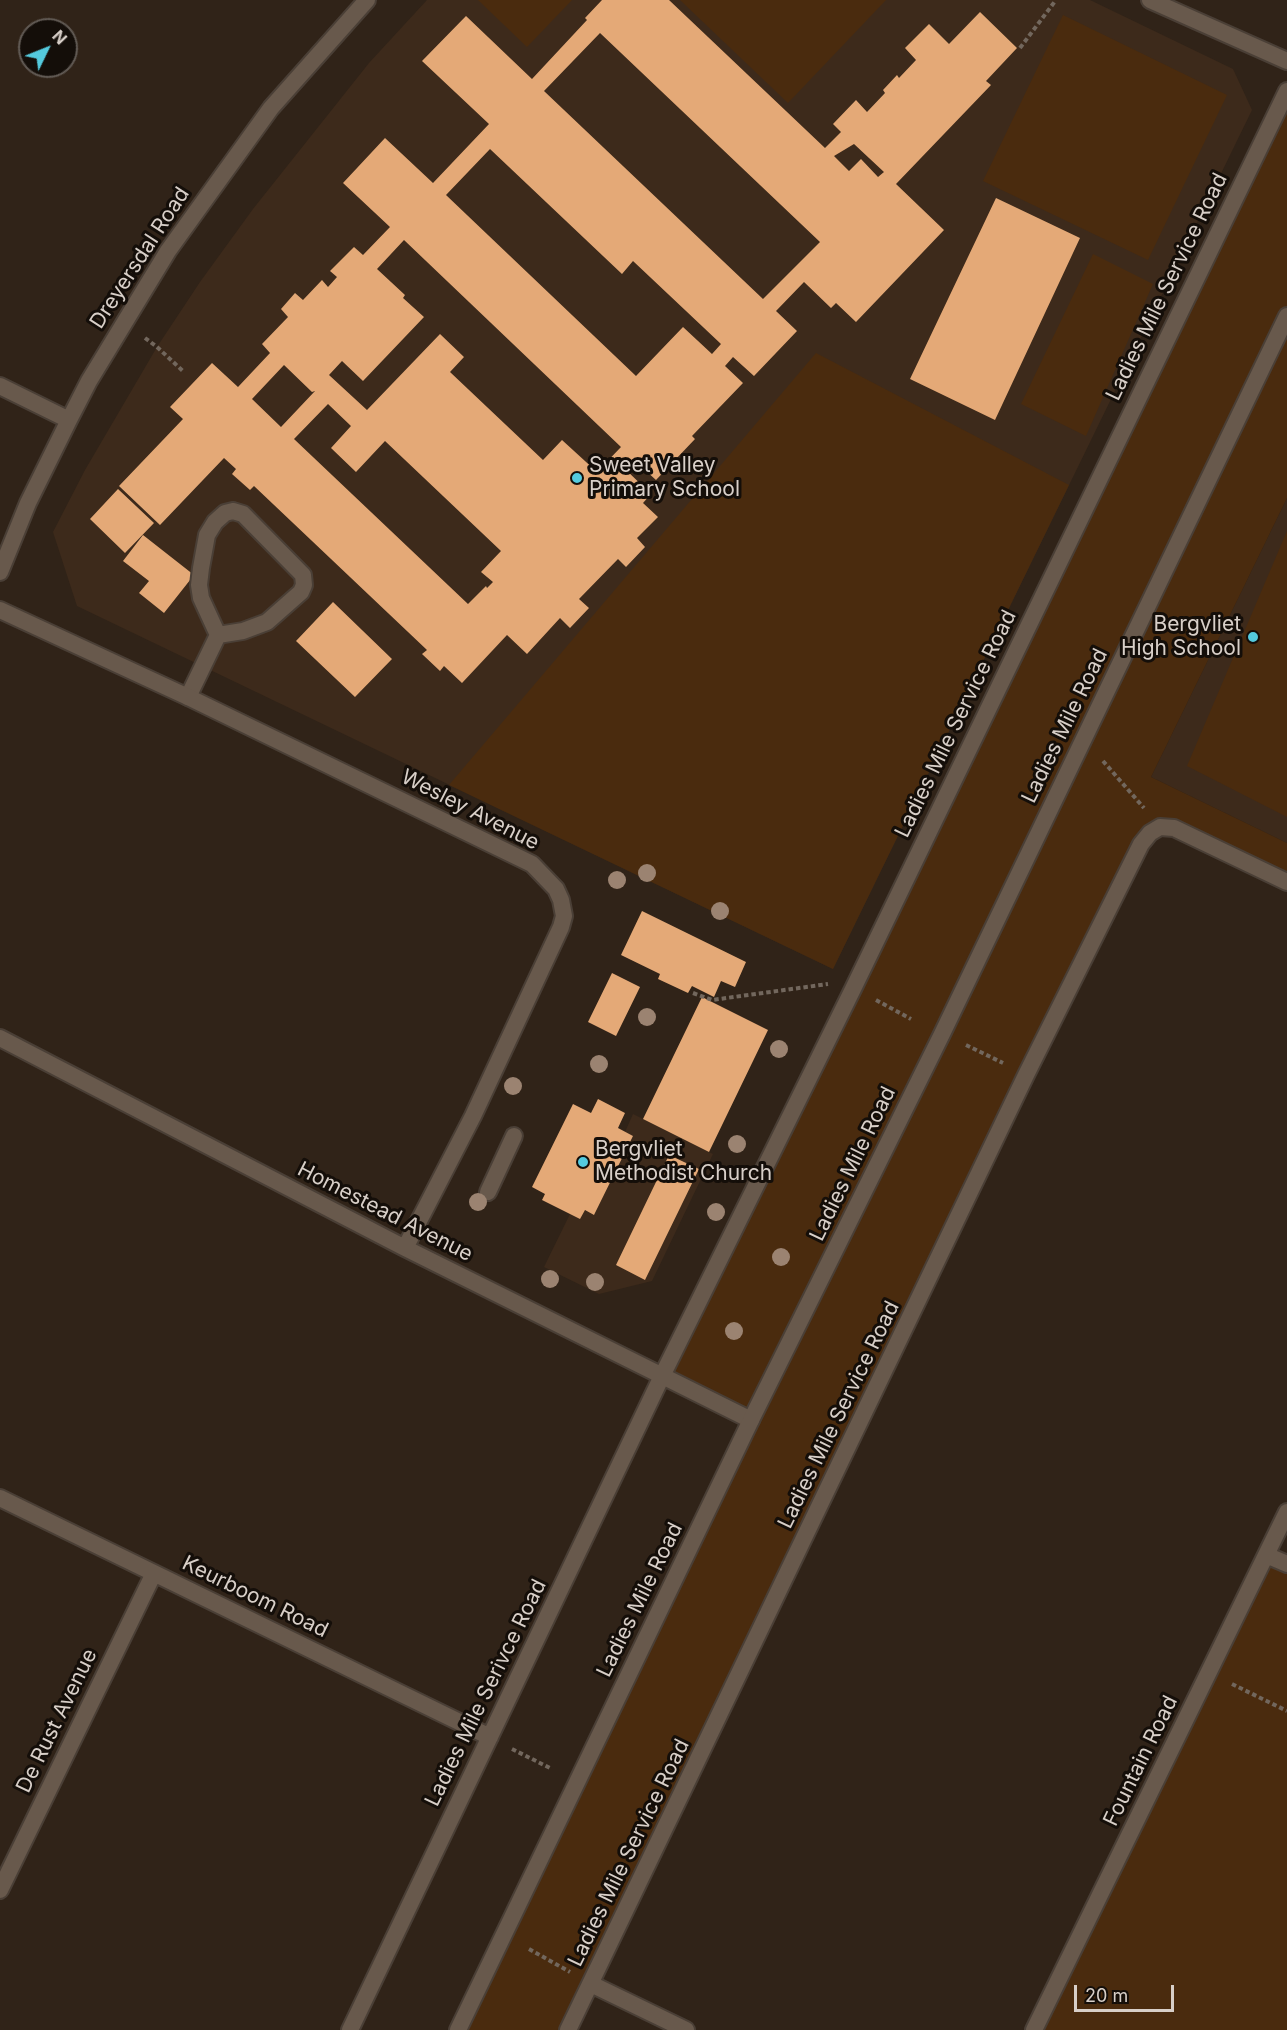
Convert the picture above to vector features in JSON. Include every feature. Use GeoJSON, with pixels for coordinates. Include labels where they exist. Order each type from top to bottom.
{"type":"FeatureCollection","features":[{"type":"Feature","properties":{"kind":"street","name":"Dreyersdal Road"},"geometry":{"type":"LineString","coordinates":[[0,572],[28,503],[69,420],[168,251],[271,108],[367,0]]}},
{"type":"Feature","properties":{"kind":"street"},"geometry":{"type":"LineString","coordinates":[[1150,0],[1287,61]]}},
{"type":"Feature","properties":{"kind":"street","name":"Ladies Mile Service Road"},"geometry":{"type":"LineString","coordinates":[[662,1376],[853,989],[1287,91]]}},
{"type":"Feature","properties":{"kind":"street","name":"Ladies Mile Road"},"geometry":{"type":"LineString","coordinates":[[458,2030],[752,1420],[942,1034],[1287,316]]}},
{"type":"Feature","properties":{"kind":"street"},"geometry":{"type":"LineString","coordinates":[[0,386],[69,420]]}},
{"type":"Feature","properties":{"kind":"street"},"geometry":{"type":"LineString","coordinates":[[233,511],[243,514],[303,575],[304,585],[301,592],[267,622],[243,631],[218,635],[201,598],[199,585],[201,568],[207,535],[215,522],[225,513],[233,511]]}},
{"type":"Feature","properties":{"kind":"street","name":"Wesley Avenue"},"geometry":{"type":"LineString","coordinates":[[0,609],[188,697],[532,864],[556,889],[564,915],[561,927],[473,1116],[405,1248]]}},
{"type":"Feature","properties":{"kind":"street"},"geometry":{"type":"LineString","coordinates":[[188,697],[218,635]]}},
{"type":"Feature","properties":{"kind":"street"},"geometry":{"type":"LineString","coordinates":[[1160,827],[1190,833],[1287,882]]}},
{"type":"Feature","properties":{"kind":"street","name":"Ladies Mile Service Road"},"geometry":{"type":"LineString","coordinates":[[568,2030],[1026,1075],[1141,844],[1150,833],[1160,827]]}},
{"type":"Feature","properties":{"kind":"street","name":"Homestead Avenue"},"geometry":{"type":"LineString","coordinates":[[0,1038],[405,1248],[752,1420]]}},
{"type":"Feature","properties":{"kind":"street"},"geometry":{"type":"LineString","coordinates":[[488,1192],[514,1136]]}},
{"type":"Feature","properties":{"kind":"street","name":"Ladies Mile Serivce Road"},"geometry":{"type":"LineString","coordinates":[[350,2030],[662,1376]]}},
{"type":"Feature","properties":{"kind":"street","name":"Keurboom Road"},"geometry":{"type":"LineString","coordinates":[[0,1498],[490,1737]]}},
{"type":"Feature","properties":{"kind":"street","name":"Fountain Road"},"geometry":{"type":"LineString","coordinates":[[1034,2030],[1287,1512]]}},
{"type":"Feature","properties":{"kind":"street"},"geometry":{"type":"LineString","coordinates":[[1266,1555],[1287,1564]]}},
{"type":"Feature","properties":{"kind":"street","name":"De Rust Avenue"},"geometry":{"type":"LineString","coordinates":[[0,1890],[154,1573]]}},
{"type":"Feature","properties":{"kind":"street"},"geometry":{"type":"LineString","coordinates":[[591,1984],[686,2030]]}},
{"type":"Feature","properties":{"kind":"path"},"geometry":{"type":"LineString","coordinates":[[1020,48],[1056,0]]}},
{"type":"Feature","properties":{"kind":"path"},"geometry":{"type":"LineString","coordinates":[[1103,761],[1160,827]]}},
{"type":"Feature","properties":{"kind":"path"},"geometry":{"type":"LineString","coordinates":[[693,993],[712,1000],[839,982]]}},
{"type":"Feature","properties":{"kind":"path"},"geometry":{"type":"LineString","coordinates":[[868,996],[912,1019]]}},
{"type":"Feature","properties":{"kind":"path"},"geometry":{"type":"LineString","coordinates":[[966,1045],[1026,1075]]}},
{"type":"Feature","properties":{"kind":"path"},"geometry":{"type":"LineString","coordinates":[[1209,1673],[1287,1711]]}},
{"type":"Feature","properties":{"kind":"path"},"geometry":{"type":"LineString","coordinates":[[490,1737],[550,1768]]}},
{"type":"Feature","properties":{"kind":"path"},"geometry":{"type":"LineString","coordinates":[[529,1949],[591,1984]]}},
{"type":"Feature","properties":{"kind":"shaded area","name":"Sweet Valley Primary School"},"geometry":{"type":"Polygon","coordinates":[[[427,0],[1090,0],[1233,69],[1252,110],[833,969],[77,606],[53,532],[85,470],[157,347],[200,282],[253,209],[369,63],[427,0]]]}},
{"type":"Feature","properties":{"kind":"shaded area"},"geometry":{"type":"Polygon","coordinates":[[[478,0],[572,0],[527,47],[478,0]]]}},
{"type":"Feature","properties":{"kind":"shaded area"},"geometry":{"type":"Polygon","coordinates":[[[680,0],[886,0],[788,103],[680,0]]]}},
{"type":"Feature","properties":{"kind":"shaded area"},"geometry":{"type":"Polygon","coordinates":[[[1063,15],[1227,95],[1148,260],[983,181],[1063,15]]]}},
{"type":"Feature","properties":{"kind":"shaded area"},"geometry":{"type":"Polygon","coordinates":[[[1287,91],[1287,498],[1151,777],[1287,843],[1287,882],[1189,833],[1150,833],[568,2030],[458,2030],[751,1421],[662,1376],[1287,91]]]}},
{"type":"Feature","properties":{"kind":"shaded area"},"geometry":{"type":"Polygon","coordinates":[[[1093,254],[1153,284],[1086,436],[1021,404],[1093,254]]]}},
{"type":"Feature","properties":{"kind":"shaded area"},"geometry":{"type":"Polygon","coordinates":[[[816,353],[1069,485],[833,969],[449,785],[816,353]]]}},
{"type":"Feature","properties":{"kind":"shaded area","name":"Bergvliet High School"},"geometry":{"type":"Polygon","coordinates":[[[1287,498],[1287,843],[1151,777],[1287,498]]]}},
{"type":"Feature","properties":{"kind":"shaded area","name":"Bergvliet High School"},"geometry":{"type":"Polygon","coordinates":[[[1287,531],[1287,817],[1187,766],[1287,531]]]}},
{"type":"Feature","properties":{"kind":"shaded area"},"geometry":{"type":"Polygon","coordinates":[[[633,1114],[713,1154],[652,1281],[599,1294],[544,1267],[570,1214],[585,1210],[594,1215],[633,1136],[625,1132],[633,1114]]]}},
{"type":"Feature","properties":{"kind":"shaded area"},"geometry":{"type":"Polygon","coordinates":[[[1266,1555],[1287,1564],[1287,2030],[1032,2030],[1266,1555]]]}},
{"type":"Feature","properties":{"kind":"building"},"geometry":{"type":"Polygon","coordinates":[[[602,0],[669,0],[825,148],[841,132],[833,124],[856,100],[867,112],[885,93],[883,90],[897,75],[899,78],[916,60],[905,48],[929,24],[949,44],[980,12],[1017,48],[986,81],[991,85],[896,184],[944,230],[856,322],[836,303],[831,308],[804,282],[776,311],[797,331],[754,376],[733,357],[725,366],[743,383],[692,436],[695,439],[656,480],[633,459],[624,468],[651,494],[643,503],[658,517],[637,538],[645,547],[626,567],[618,559],[579,599],[589,608],[570,628],[560,618],[527,654],[507,635],[462,683],[444,666],[440,671],[422,654],[427,650],[254,486],[250,490],[232,474],[236,469],[224,458],[160,525],[119,486],[183,419],[170,407],[212,363],[238,387],[270,353],[262,344],[288,317],[281,309],[295,293],[303,300],[322,280],[328,287],[337,277],[330,271],[354,247],[363,255],[390,227],[343,183],[385,138],[433,183],[489,124],[422,61],[466,16],[532,79],[587,20],[585,18],[602,0]],[[600,33],[544,91],[763,299],[820,242],[600,33]],[[854,144],[834,156],[849,171],[861,159],[878,177],[884,172],[854,144]],[[490,149],[446,195],[636,376],[683,327],[712,354],[721,344],[633,261],[622,274],[490,149]],[[404,240],[377,269],[405,295],[403,298],[424,317],[363,381],[342,361],[329,375],[367,410],[440,334],[464,357],[450,372],[543,460],[562,440],[597,472],[621,447],[404,240]],[[284,365],[252,399],[281,427],[315,391],[312,392],[284,365]],[[328,404],[294,439],[468,604],[493,582],[481,572],[501,551],[385,441],[356,472],[331,448],[351,426],[328,404]]]}},
{"type":"Feature","properties":{"kind":"building"},"geometry":{"type":"Polygon","coordinates":[[[996,198],[1080,238],[995,420],[910,379],[996,198]]]}},
{"type":"Feature","properties":{"kind":"building"},"geometry":{"type":"Polygon","coordinates":[[[118,489],[154,523],[125,553],[90,519],[118,489]]]}},
{"type":"Feature","properties":{"kind":"building"},"geometry":{"type":"Polygon","coordinates":[[[143,535],[194,575],[164,613],[139,593],[149,581],[123,561],[143,535]]]}},
{"type":"Feature","properties":{"kind":"building"},"geometry":{"type":"Polygon","coordinates":[[[333,602],[392,659],[355,697],[296,641],[333,602]]]}},
{"type":"Feature","properties":{"kind":"building"},"geometry":{"type":"Polygon","coordinates":[[[642,911],[746,962],[735,987],[721,981],[714,997],[692,986],[688,993],[658,979],[660,974],[621,955],[642,911]]]}},
{"type":"Feature","properties":{"kind":"building"},"geometry":{"type":"Polygon","coordinates":[[[612,973],[640,987],[616,1036],[588,1022],[612,973]]]}},
{"type":"Feature","properties":{"kind":"building"},"geometry":{"type":"Polygon","coordinates":[[[702,997],[768,1030],[709,1152],[643,1119],[702,997]]]}},
{"type":"Feature","properties":{"kind":"building","name":"Bergvliet Methodist Church"},"geometry":{"type":"Polygon","coordinates":[[[598,1099],[625,1113],[618,1128],[633,1136],[594,1215],[585,1210],[580,1219],[542,1200],[545,1194],[532,1187],[573,1104],[591,1113],[598,1099]]]}},
{"type":"Feature","properties":{"kind":"building"},"geometry":{"type":"Polygon","coordinates":[[[669,1155],[699,1169],[645,1280],[616,1265],[669,1155]]]}},
{"type":"Feature","properties":{"kind":"place","name":"Sweet Valley Primary School"},"geometry":{"type":"Point","coordinates":[577,478]}},
{"type":"Feature","properties":{"kind":"place","name":"Bergvliet High School"},"geometry":{"type":"Point","coordinates":[1253,637]}},
{"type":"Feature","properties":{"kind":"place","name":"Bergvliet Methodist Church"},"geometry":{"type":"Point","coordinates":[583,1162]}}]}
